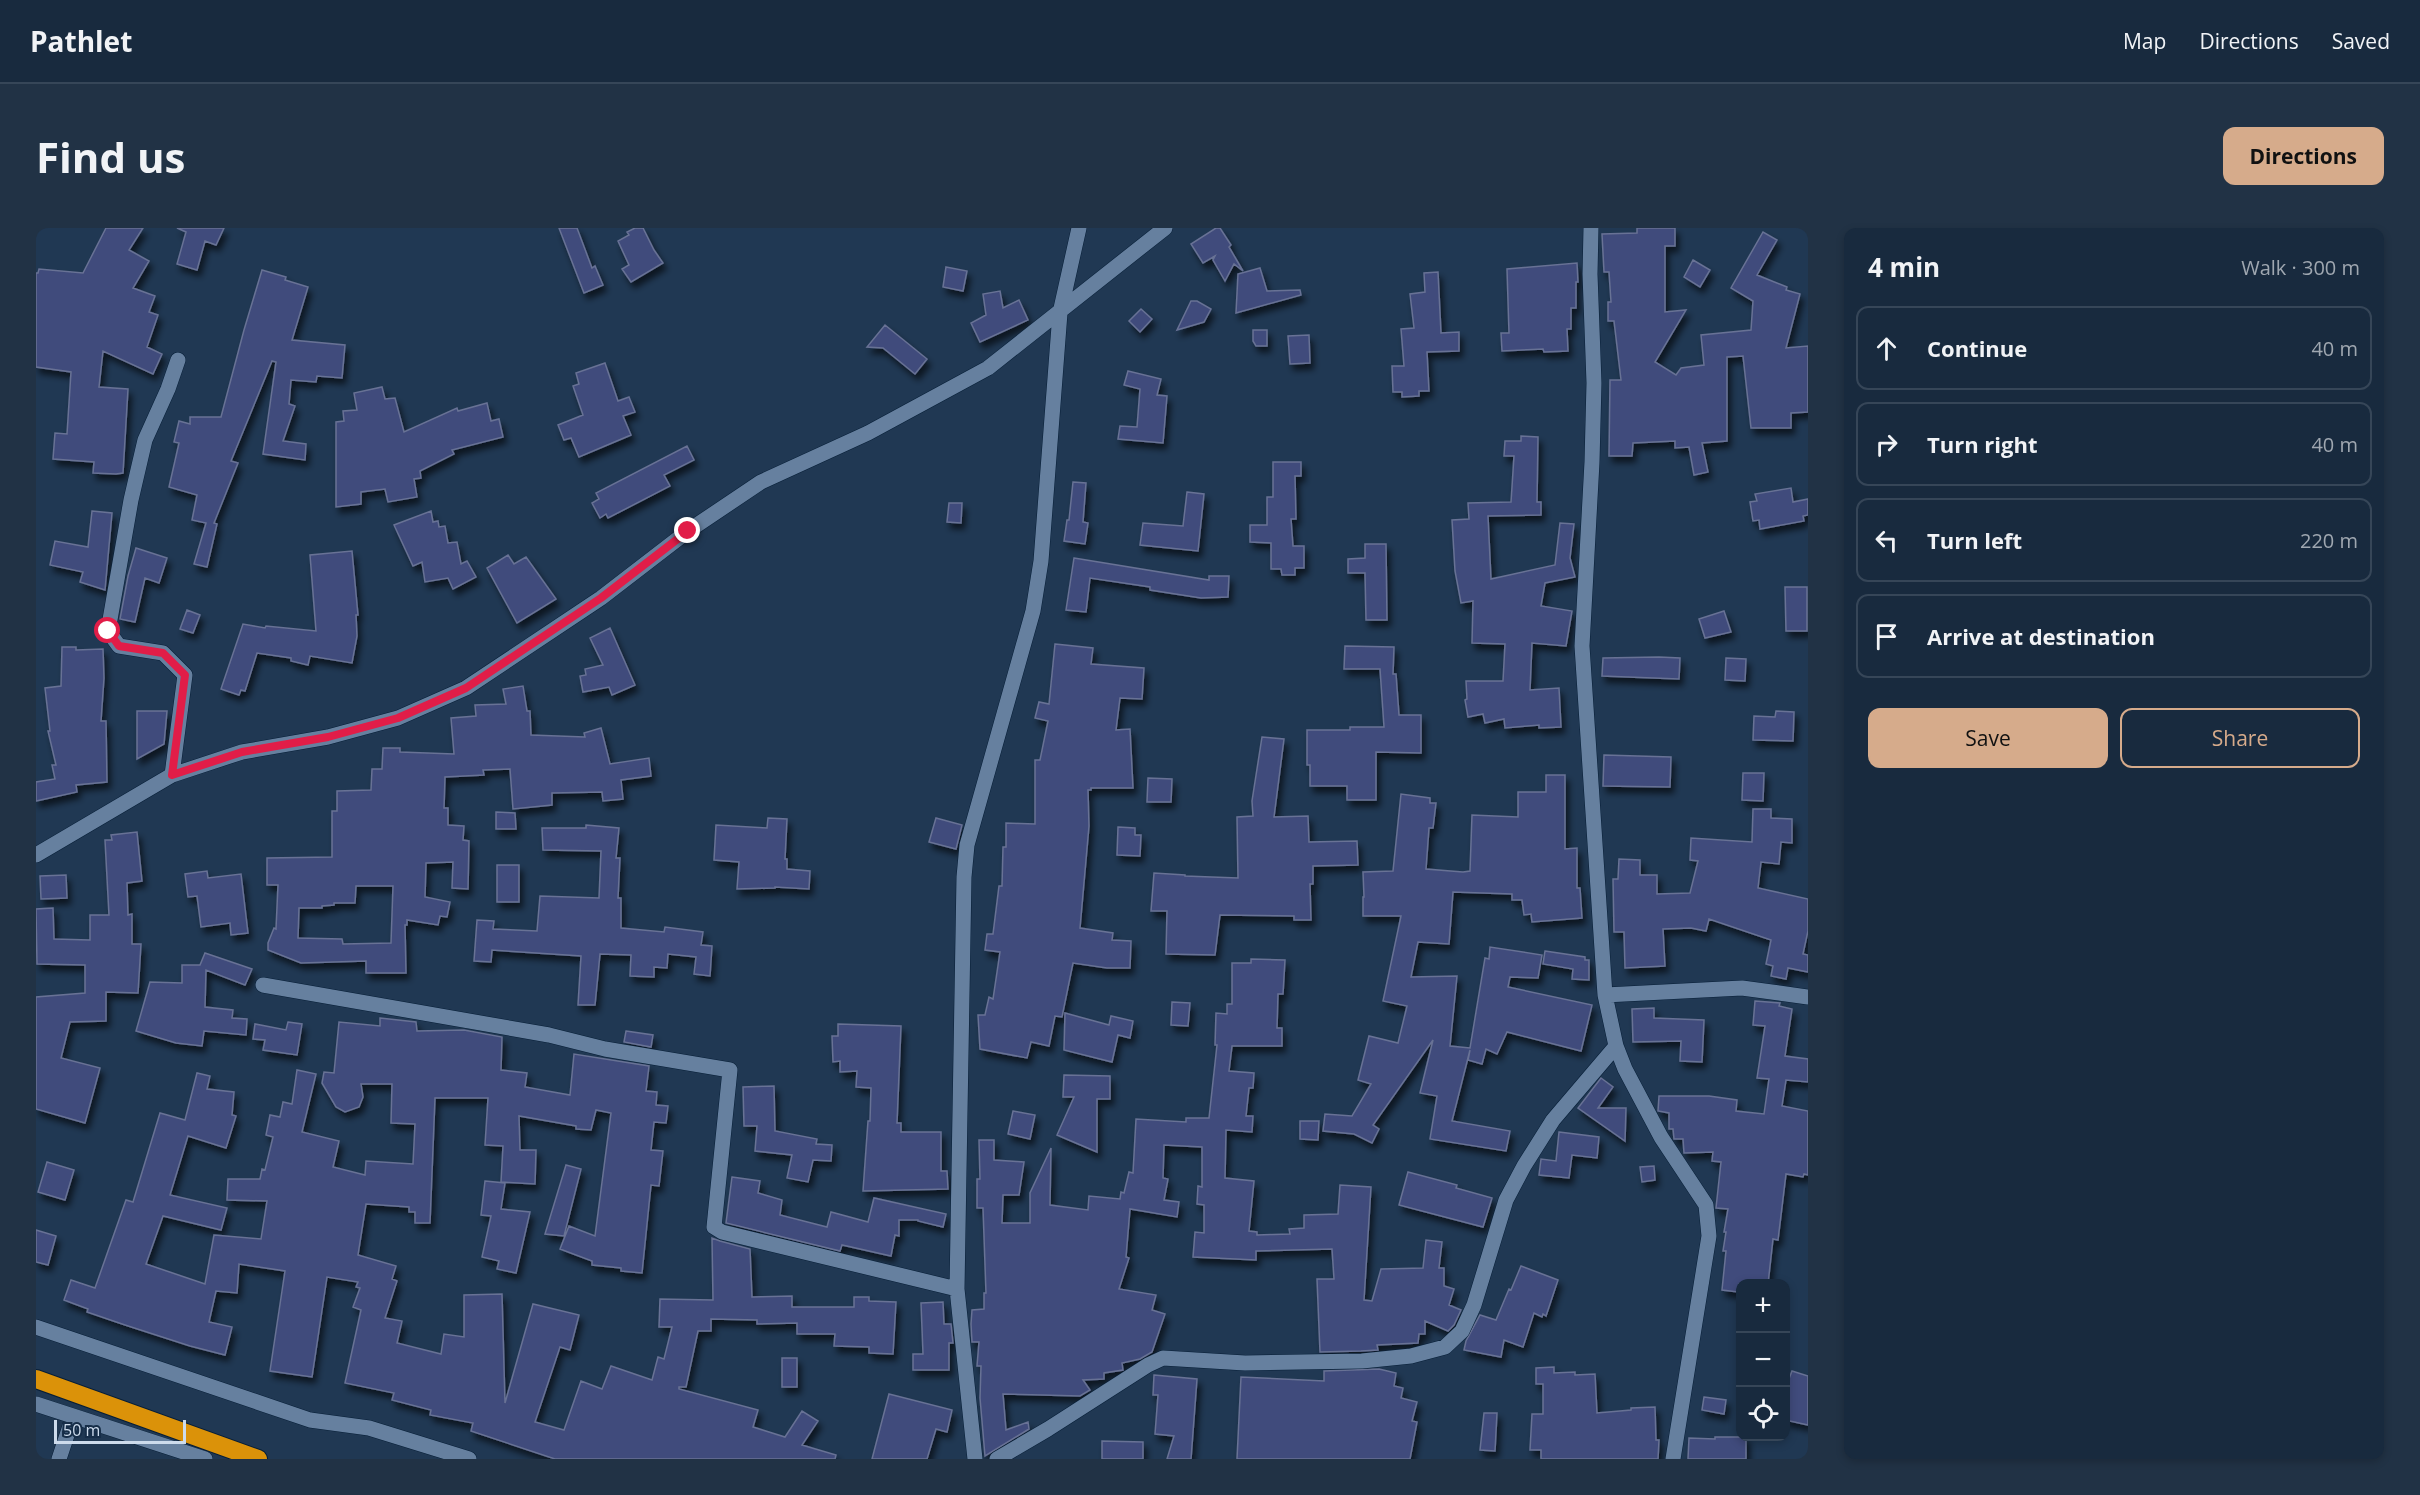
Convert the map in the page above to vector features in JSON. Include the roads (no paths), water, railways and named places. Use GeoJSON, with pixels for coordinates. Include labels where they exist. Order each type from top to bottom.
{"type":"FeatureCollection","features":[{"type":"Feature","properties":{"kind":"highway"},"geometry":{"type":"LineString","coordinates":[[36,1379],[258,1459]]}},
{"type":"Feature","properties":{"kind":"street"},"geometry":{"type":"LineString","coordinates":[[975,1459],[957,1289],[964,877],[967,845],[1033,611],[1040,571],[1060,313],[1079,228]]}},
{"type":"Feature","properties":{"kind":"street"},"geometry":{"type":"LineString","coordinates":[[36,855],[172,775],[242,752],[328,737],[398,718],[466,688],[601,598],[688,531],[760,482],[868,433],[988,368],[1165,228]]}},
{"type":"Feature","properties":{"kind":"street"},"geometry":{"type":"LineString","coordinates":[[1591,228],[1590,274],[1594,383],[1582,646],[1605,995],[1616,1046],[1625,1069],[1661,1137],[1706,1205],[1709,1220],[1709,1236],[1673,1459]]}},
{"type":"Feature","properties":{"kind":"street"},"geometry":{"type":"LineString","coordinates":[[172,775],[185,675],[163,653],[119,646],[108,631],[145,440],[168,389],[178,360]]}},
{"type":"Feature","properties":{"kind":"street"},"geometry":{"type":"LineString","coordinates":[[263,985],[549,1035],[605,1049],[730,1070],[714,1227],[722,1232],[957,1289]]}},
{"type":"Feature","properties":{"kind":"street"},"geometry":{"type":"LineString","coordinates":[[1605,995],[1742,988],[1808,996]]}},
{"type":"Feature","properties":{"kind":"street"},"geometry":{"type":"LineString","coordinates":[[997,1459],[1048,1430],[1148,1365],[1163,1358],[1245,1363],[1362,1361],[1411,1356],[1446,1347],[1462,1331],[1474,1305],[1506,1200],[1524,1166],[1553,1120],[1616,1046]]}},
{"type":"Feature","properties":{"kind":"street"},"geometry":{"type":"LineString","coordinates":[[36,1327],[310,1420],[369,1428],[469,1459]]}},
{"type":"Feature","properties":{"kind":"street"},"geometry":{"type":"LineString","coordinates":[[36,1404],[205,1459]]}},
{"type":"Feature","properties":{"kind":"street"},"geometry":{"type":"LineString","coordinates":[[59,1459],[73,1417]]}}]}
